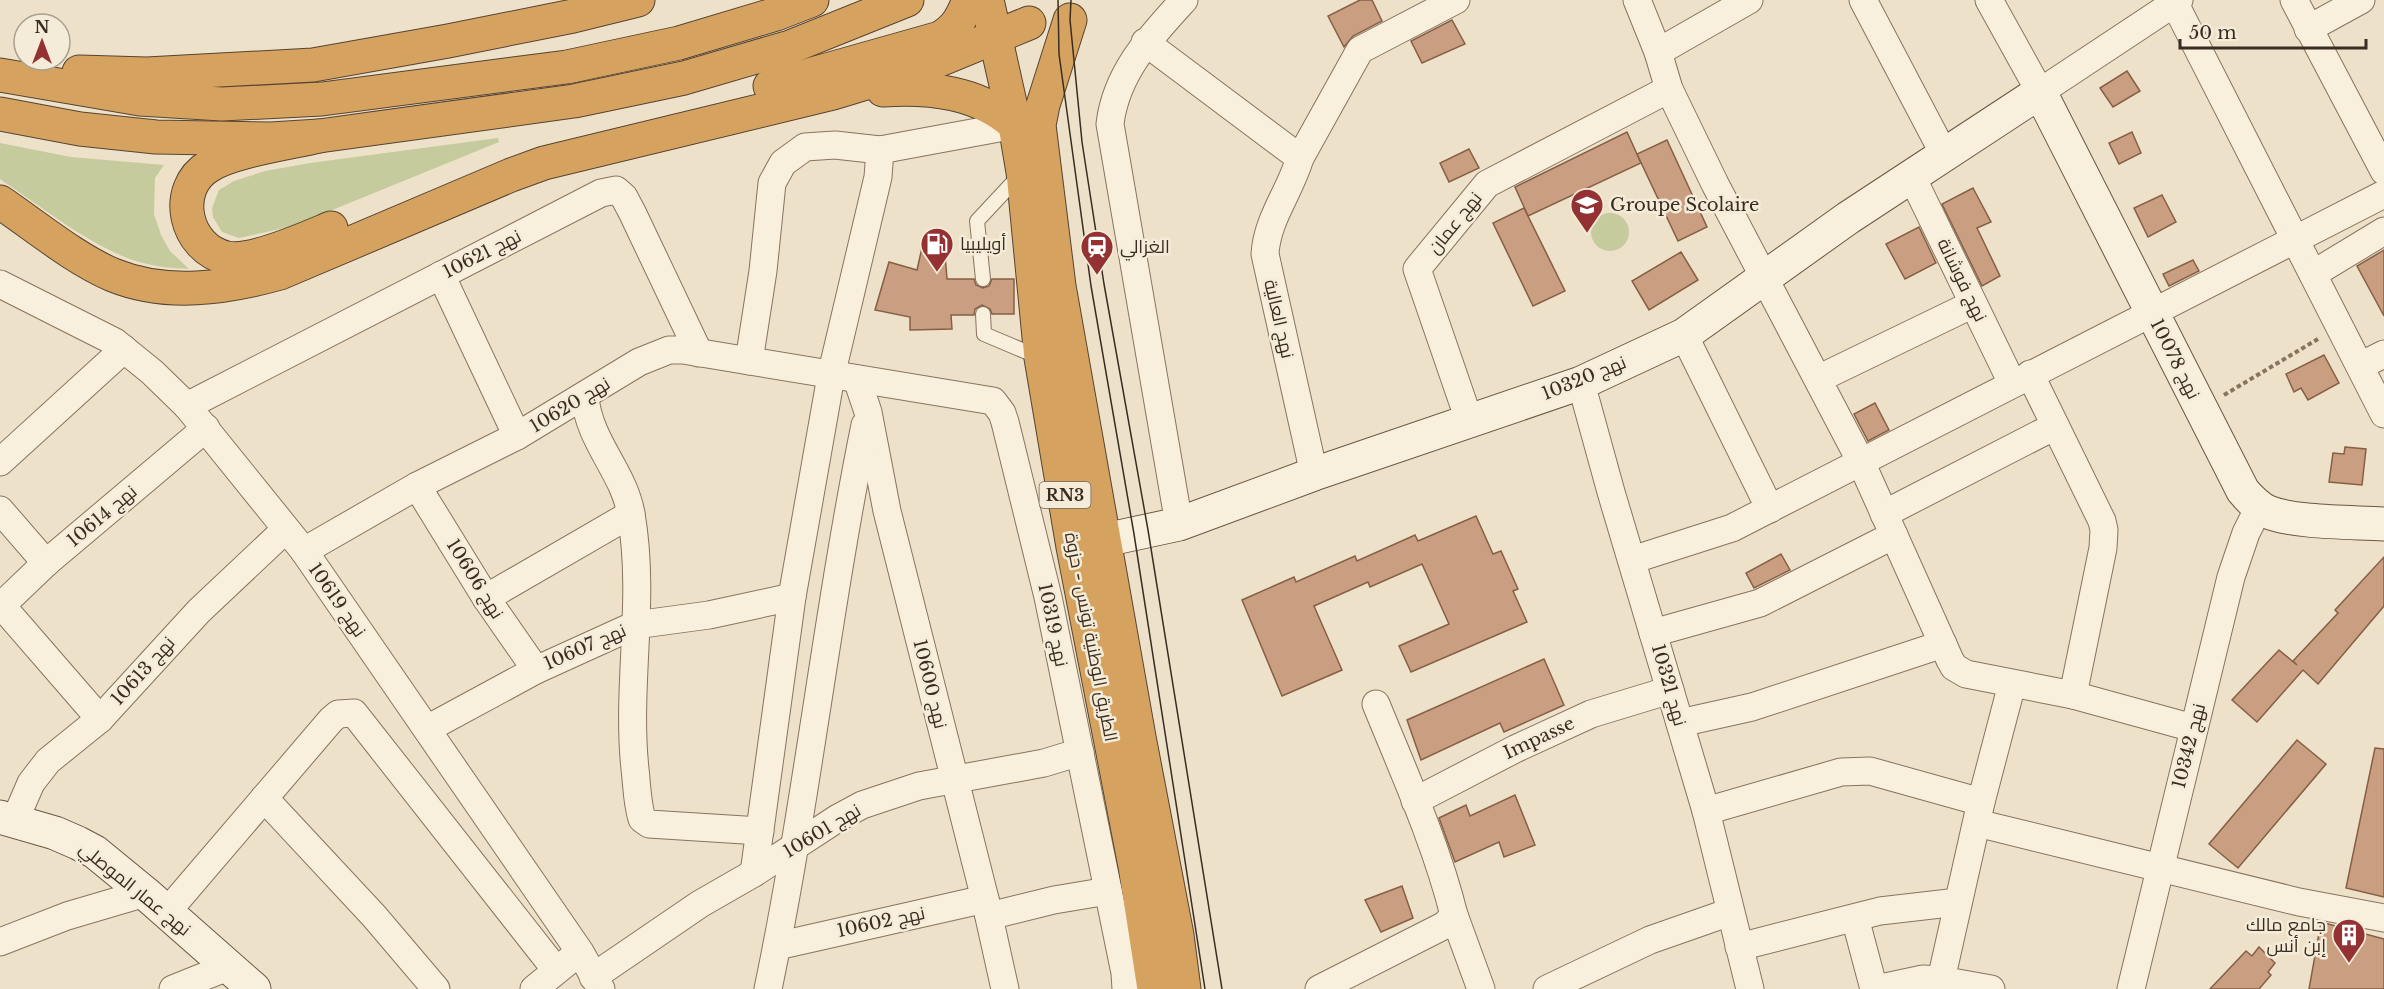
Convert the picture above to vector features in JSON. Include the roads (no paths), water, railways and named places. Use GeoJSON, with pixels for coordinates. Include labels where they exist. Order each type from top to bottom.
{"type":"FeatureCollection","features":[{"type":"Feature","properties":{"kind":"highway"},"geometry":{"type":"LineString","coordinates":[[573,16],[612,0]]}},
{"type":"Feature","properties":{"kind":"highway"},"geometry":{"type":"LineString","coordinates":[[0,70],[147,74],[313,65],[573,16],[638,0]]}},
{"type":"Feature","properties":{"kind":"highway"},"geometry":{"type":"LineString","coordinates":[[0,75],[140,99],[222,104],[322,99],[567,67],[679,43],[776,14],[812,0]]}},
{"type":"Feature","properties":{"kind":"highway"},"geometry":{"type":"LineString","coordinates":[[318,136],[222,159],[207,167],[195,180],[188,196],[187,213],[191,228],[199,241],[226,258],[242,258],[258,254],[311,236],[524,147],[735,96],[926,44],[951,32],[961,20],[969,0]]}},
{"type":"Feature","properties":{"kind":"highway","name":"RN3"},"geometry":{"type":"LineString","coordinates":[[987,0],[1001,14],[1016,22],[1058,23],[1080,10]]}},
{"type":"Feature","properties":{"kind":"highway","name":"الطريق الوطنية تونس - حزوة"},"geometry":{"type":"LineString","coordinates":[[987,0],[1023,172],[1041,358],[1088,543],[1177,935],[1184,989]]}},
{"type":"Feature","properties":{"kind":"highway"},"geometry":{"type":"LineString","coordinates":[[0,114],[80,129],[156,137],[271,139],[318,136],[574,101],[684,78],[790,46],[899,4]]}},
{"type":"Feature","properties":{"kind":"highway","name":"الطريق الوطنية تونس - حزوة"},"geometry":{"type":"LineString","coordinates":[[1080,10],[1043,105],[1039,125],[1088,543],[1154,989]]}},
{"type":"Feature","properties":{"kind":"highway"},"geometry":{"type":"LineString","coordinates":[[0,202],[88,261],[112,274],[139,283],[166,288],[232,285],[280,273],[510,175],[544,163],[833,93],[932,63],[1029,23]]}},
{"type":"Feature","properties":{"kind":"highway"},"geometry":{"type":"LineString","coordinates":[[833,93],[926,89],[981,101],[1000,112],[1015,125]]}},
{"type":"Feature","properties":{"kind":"street"},"geometry":{"type":"LineString","coordinates":[[1179,524],[1110,124],[1115,96],[1145,42],[1184,0]]}},
{"type":"Feature","properties":{"kind":"street"},"geometry":{"type":"LineString","coordinates":[[1637,0],[1658,51],[1669,89],[1861,462],[1950,660],[1966,674],[2073,695],[2193,728]]}},
{"type":"Feature","properties":{"kind":"street"},"geometry":{"type":"LineString","coordinates":[[1658,51],[1749,0]]}},
{"type":"Feature","properties":{"kind":"street"},"geometry":{"type":"LineString","coordinates":[[1863,0],[1944,154]]}},
{"type":"Feature","properties":{"kind":"street"},"geometry":{"type":"LineString","coordinates":[[1989,0],[2040,92],[2175,1],[2384,414]]}},
{"type":"Feature","properties":{"kind":"street"},"geometry":{"type":"LineString","coordinates":[[2294,0],[2384,171]]}},
{"type":"Feature","properties":{"kind":"street"},"geometry":{"type":"LineString","coordinates":[[2308,29],[2361,0]]}},
{"type":"Feature","properties":{"kind":"street","name":"نهج العالية"},"geometry":{"type":"LineString","coordinates":[[1314,474],[1265,254],[1266,238],[1298,164],[1360,50],[1449,2]]}},
{"type":"Feature","properties":{"kind":"street"},"geometry":{"type":"LineString","coordinates":[[1145,42],[1298,164]]}},
{"type":"Feature","properties":{"kind":"street","name":"نهج عمان"},"geometry":{"type":"LineString","coordinates":[[1469,420],[1417,270],[1486,184],[1669,89]]}},
{"type":"Feature","properties":{"kind":"street","name":"نهج 10320"},"geometry":{"type":"LineString","coordinates":[[1088,543],[1179,524],[1314,474],[1581,383],[1683,335],[1764,276],[2040,92]]}},
{"type":"Feature","properties":{"kind":"street","name":"نهج 10078"},"geometry":{"type":"LineString","coordinates":[[2040,92],[2243,491],[2259,507]]}},
{"type":"Feature","properties":{"kind":"street"},"geometry":{"type":"LineString","coordinates":[[749,361],[763,271],[772,183],[783,163],[804,147],[835,145],[880,150],[1015,125]]}},
{"type":"Feature","properties":{"kind":"street"},"geometry":{"type":"LineString","coordinates":[[754,873],[792,597],[844,377],[878,177],[880,150]]}},
{"type":"Feature","properties":{"kind":"street","name":"نهج فوشانة"},"geometry":{"type":"LineString","coordinates":[[1912,177],[1973,304],[2021,379],[2055,426],[2102,521],[2103,548],[2073,695]]}},
{"type":"Feature","properties":{"kind":"street","name":"نهج 10621"},"geometry":{"type":"LineString","coordinates":[[187,406],[601,193],[616,190],[624,197],[632,212],[699,353]]}},
{"type":"Feature","properties":{"kind":"street"},"geometry":{"type":"LineString","coordinates":[[1632,560],[1732,528],[2384,194]]}},
{"type":"Feature","properties":{"kind":"street"},"geometry":{"type":"LineString","coordinates":[[2313,274],[2384,231]]}},
{"type":"Feature","properties":{"kind":"street"},"geometry":{"type":"LineString","coordinates":[[441,275],[516,436]]}},
{"type":"Feature","properties":{"kind":"street","name":"نهج 10619"},"geometry":{"type":"LineString","coordinates":[[0,284],[115,342],[152,372],[206,428],[304,551],[580,952],[597,983]]}},
{"type":"Feature","properties":{"kind":"street"},"geometry":{"type":"LineString","coordinates":[[1818,379],[1973,304]]}},
{"type":"Feature","properties":{"kind":"street"},"geometry":{"type":"LineString","coordinates":[[1683,335],[1770,509]]}},
{"type":"Feature","properties":{"kind":"street"},"geometry":{"type":"LineString","coordinates":[[0,462],[123,349]]}},
{"type":"Feature","properties":{"kind":"street","name":"نهج 10620"},"geometry":{"type":"LineString","coordinates":[[304,551],[417,486],[516,436],[585,397],[639,362],[669,350],[683,350],[844,377]]}},
{"type":"Feature","properties":{"kind":"street"},"geometry":{"type":"LineString","coordinates":[[2360,366],[2384,354]]}},
{"type":"Feature","properties":{"kind":"street","name":"نهج 10600"},"geometry":{"type":"LineString","coordinates":[[844,377],[868,412],[886,511],[987,908],[1000,988]]}},
{"type":"Feature","properties":{"kind":"street","name":"نهج 10319"},"geometry":{"type":"LineString","coordinates":[[844,377],[986,398],[993,401],[1002,413],[1048,597],[1125,973],[1126,989]]}},
{"type":"Feature","properties":{"kind":"street","name":"نهج 10321"},"geometry":{"type":"LineString","coordinates":[[1581,383],[1706,811],[1750,989]]}},
{"type":"Feature","properties":{"kind":"street"},"geometry":{"type":"LineString","coordinates":[[585,397],[590,423],[626,494],[632,514],[636,568],[631,731],[642,819],[649,824],[760,831]]}},
{"type":"Feature","properties":{"kind":"street"},"geometry":{"type":"LineString","coordinates":[[768,989],[795,847],[845,527],[868,412]]}},
{"type":"Feature","properties":{"kind":"street"},"geometry":{"type":"LineString","coordinates":[[1653,633],[1760,603],[2055,426]]}},
{"type":"Feature","properties":{"kind":"street","name":"نهج 10614"},"geometry":{"type":"LineString","coordinates":[[1,607],[46,563],[206,428]]}},
{"type":"Feature","properties":{"kind":"street","name":"نهج 10606"},"geometry":{"type":"LineString","coordinates":[[417,486],[486,598],[536,670]]}},
{"type":"Feature","properties":{"kind":"street"},"geometry":{"type":"LineString","coordinates":[[2259,507],[2284,516],[2384,524]]}},
{"type":"Feature","properties":{"kind":"street","name":"نهج 10342"},"geometry":{"type":"LineString","coordinates":[[2131,989],[2231,577],[2246,533],[2259,507]]}},
{"type":"Feature","properties":{"kind":"street"},"geometry":{"type":"LineString","coordinates":[[0,510],[46,563]]}},
{"type":"Feature","properties":{"kind":"street"},"geometry":{"type":"LineString","coordinates":[[486,598],[632,514]]}},
{"type":"Feature","properties":{"kind":"street","name":"نهج 10613"},"geometry":{"type":"LineString","coordinates":[[7,819],[48,761],[100,719],[199,611],[285,530]]}},
{"type":"Feature","properties":{"kind":"street","name":"نهج 10607"},"geometry":{"type":"LineString","coordinates":[[427,729],[536,670],[635,625],[708,615],[792,597]]}},
{"type":"Feature","properties":{"kind":"street"},"geometry":{"type":"LineString","coordinates":[[1,607],[100,719]]}},
{"type":"Feature","properties":{"kind":"street"},"geometry":{"type":"LineString","coordinates":[[1680,723],[1762,704],[1943,644]]}},
{"type":"Feature","properties":{"kind":"street"},"geometry":{"type":"LineString","coordinates":[[1941,980],[1979,812],[2012,684]]}},
{"type":"Feature","properties":{"kind":"street","name":"Impasse"},"geometry":{"type":"LineString","coordinates":[[1415,801],[1515,749],[1591,714],[1670,690]]}},
{"type":"Feature","properties":{"kind":"street"},"geometry":{"type":"LineString","coordinates":[[1376,704],[1415,801],[1481,989]]}},
{"type":"Feature","properties":{"kind":"street"},"geometry":{"type":"LineString","coordinates":[[0,942],[67,916],[156,903],[264,798],[338,714],[354,713],[556,970]]}},
{"type":"Feature","properties":{"kind":"street","name":"نهج 10601"},"geometry":{"type":"LineString","coordinates":[[597,983],[700,904],[862,805],[919,786],[1044,763],[1080,752]]}},
{"type":"Feature","properties":{"kind":"street"},"geometry":{"type":"LineString","coordinates":[[1706,811],[1841,771],[1870,771],[1979,812],[2159,869],[2299,902],[2384,918]]}},
{"type":"Feature","properties":{"kind":"street"},"geometry":{"type":"LineString","coordinates":[[264,798],[374,916],[436,989]]}},
{"type":"Feature","properties":{"kind":"street","name":"نهج عمار الموصلي"},"geometry":{"type":"LineString","coordinates":[[7,819],[78,843],[95,852],[254,989]]}},
{"type":"Feature","properties":{"kind":"street","name":"نهج 10602"},"geometry":{"type":"LineString","coordinates":[[777,946],[987,908],[1108,891]]}},
{"type":"Feature","properties":{"kind":"street"},"geometry":{"type":"LineString","coordinates":[[1739,946],[1880,911],[1958,902]]}},
{"type":"Feature","properties":{"kind":"street"},"geometry":{"type":"LineString","coordinates":[[1547,989],[1650,940],[1730,912]]}},
{"type":"Feature","properties":{"kind":"street"},"geometry":{"type":"LineString","coordinates":[[1319,989],[1445,925],[1454,915]]}},
{"type":"Feature","properties":{"kind":"street"},"geometry":{"type":"LineString","coordinates":[[1855,918],[1875,989],[1923,979],[1991,989]]}},
{"type":"Feature","properties":{"kind":"street"},"geometry":{"type":"LineString","coordinates":[[534,989],[580,952]]}},
{"type":"Feature","properties":{"kind":"street"},"geometry":{"type":"LineString","coordinates":[[173,989],[230,966]]}},
{"type":"Feature","properties":{"kind":"lane"},"geometry":{"type":"LineString","coordinates":[[983,279],[977,221],[1023,172]]}},
{"type":"Feature","properties":{"kind":"lane"},"geometry":{"type":"LineString","coordinates":[[983,315],[984,334],[1041,358]]}},
{"type":"Feature","properties":{"kind":"tram line"},"geometry":{"type":"LineString","coordinates":[[1058,0],[1059,54],[1091,286],[1134,534],[1205,989]]}},
{"type":"Feature","properties":{"kind":"tram line"},"geometry":{"type":"LineString","coordinates":[[1071,0],[1070,20],[1082,142],[1104,284],[1148,530],[1222,989]]}},
{"type":"Feature","properties":{"kind":"place","name":"Groupe Scolaire"},"geometry":{"type":"Point","coordinates":[1587,234]}},
{"type":"Feature","properties":{"kind":"place","name":"أويليبيا"},"geometry":{"type":"Point","coordinates":[937,273]}},
{"type":"Feature","properties":{"kind":"place","name":"الغزالي"},"geometry":{"type":"Point","coordinates":[1097,276]}},
{"type":"Feature","properties":{"kind":"place","name":"جامع مالك إبن أنس"},"geometry":{"type":"Point","coordinates":[2349,964]}}]}
